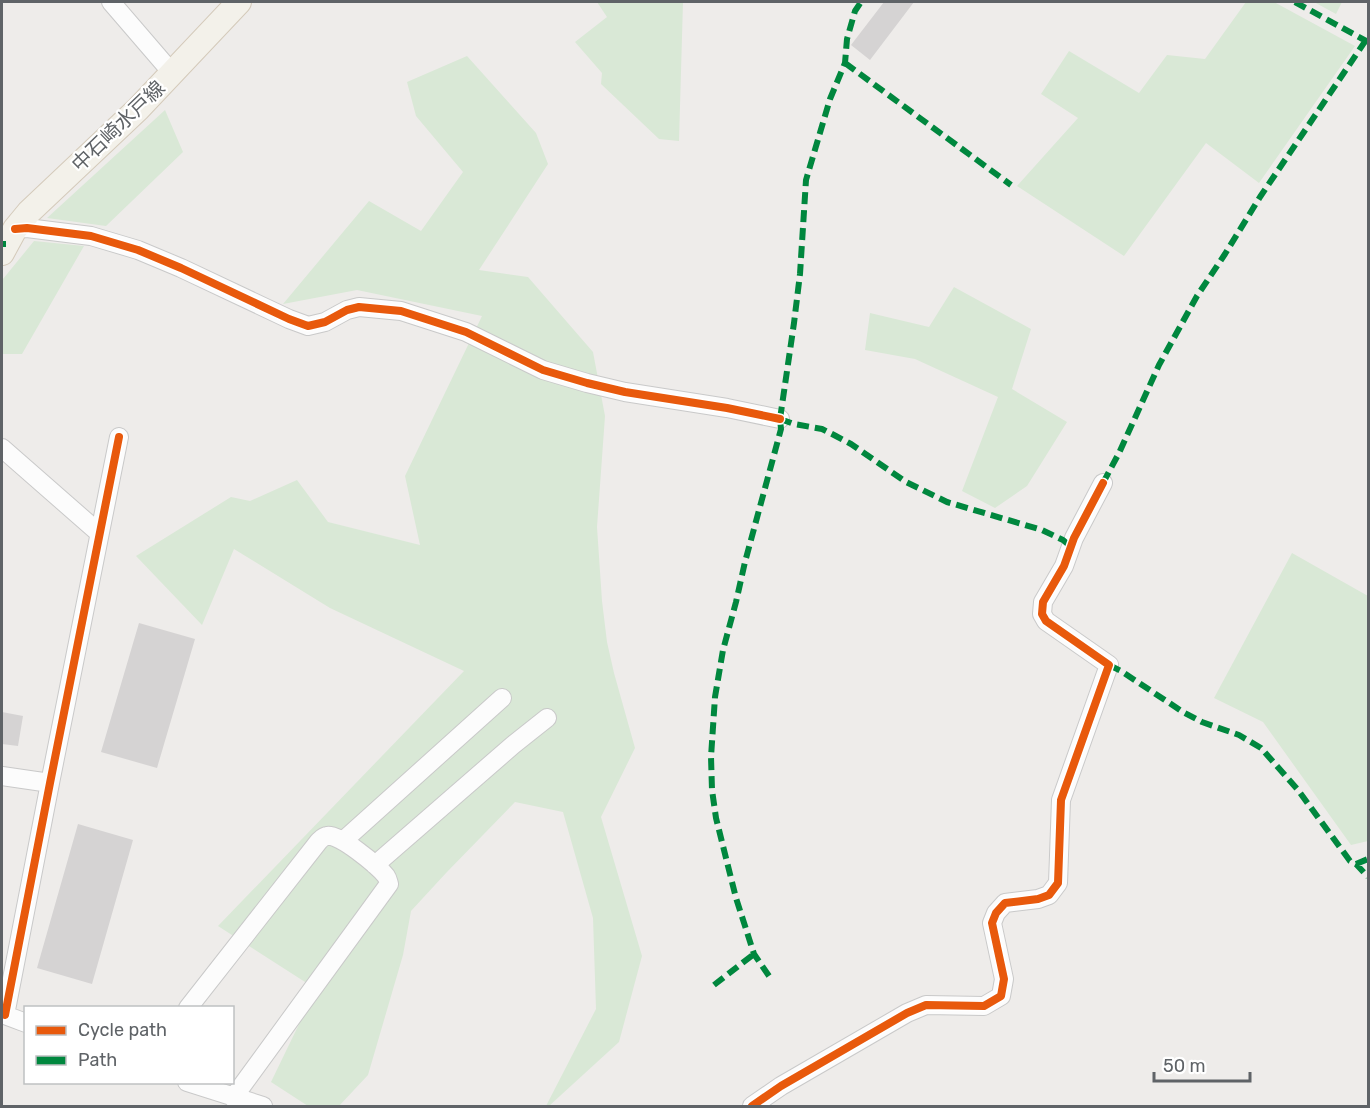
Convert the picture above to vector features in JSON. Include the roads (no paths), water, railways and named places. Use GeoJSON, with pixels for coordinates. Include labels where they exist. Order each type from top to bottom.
{"type":"FeatureCollection","features":[{"type":"Feature","properties":{"kind":"main road","name":"中石崎水戸線"},"geometry":{"type":"LineString","coordinates":[[2,253],[15,228],[29,212],[173,74],[239,2]]}},
{"type":"Feature","properties":{"kind":"street"},"geometry":{"type":"LineString","coordinates":[[111,2],[173,74]]}},
{"type":"Feature","properties":{"kind":"street"},"geometry":{"type":"LineString","coordinates":[[15,228],[91,236],[138,250],[308,326],[325,322],[347,310],[358,307],[401,311],[466,332],[543,370],[587,383],[625,392],[780,418]]}},
{"type":"Feature","properties":{"kind":"street"},"geometry":{"type":"LineString","coordinates":[[24,1022],[3,1014],[120,437]]}},
{"type":"Feature","properties":{"kind":"street"},"geometry":{"type":"LineString","coordinates":[[2,448],[99,533]]}},
{"type":"Feature","properties":{"kind":"street"},"geometry":{"type":"LineString","coordinates":[[752,1107],[781,1086],[908,1013],[926,1005],[984,1006],[1001,996],[1004,979],[992,923],[996,913],[1005,903],[1038,899],[1049,895],[1058,883],[1060,800],[1109,665],[1046,621],[1042,614],[1043,602],[1064,566],[1074,538],[1103,483]]}},
{"type":"Feature","properties":{"kind":"street"},"geometry":{"type":"LineString","coordinates":[[343,841],[502,698]]}},
{"type":"Feature","properties":{"kind":"street"},"geometry":{"type":"LineString","coordinates":[[375,865],[547,718]]}},
{"type":"Feature","properties":{"kind":"street"},"geometry":{"type":"LineString","coordinates":[[2,776],[50,783]]}},
{"type":"Feature","properties":{"kind":"street"},"geometry":{"type":"LineString","coordinates":[[190,1006],[318,840],[327,836],[343,841],[387,877],[389,884],[233,1098]]}},
{"type":"Feature","properties":{"kind":"street"},"geometry":{"type":"LineString","coordinates":[[189,1084],[263,1107]]}}]}
